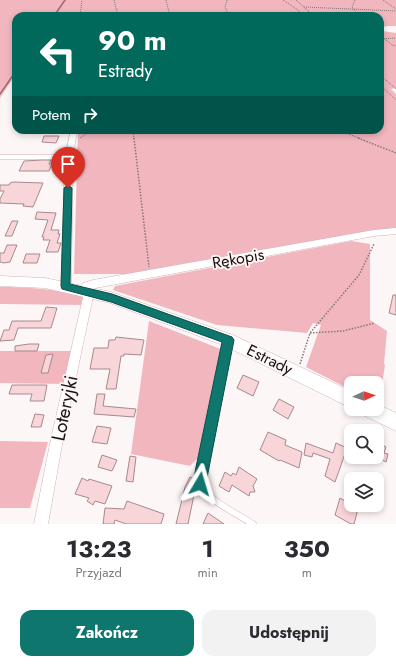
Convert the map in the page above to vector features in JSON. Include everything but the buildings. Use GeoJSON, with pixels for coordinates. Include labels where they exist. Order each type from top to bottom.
{"type":"FeatureCollection","features":[{"type":"Feature","properties":{"kind":"main road","name":"Estrady"},"geometry":{"type":"LineString","coordinates":[[0,281],[45,283],[66,286],[136,306],[228,340],[344,397]]}},
{"type":"Feature","properties":{"kind":"main road"},"geometry":{"type":"LineString","coordinates":[[384,416],[396,422]]}},
{"type":"Feature","properties":{"kind":"street"},"geometry":{"type":"LineString","coordinates":[[66,286],[69,157],[73,134]]}},
{"type":"Feature","properties":{"kind":"street","name":"Rękopis"},"geometry":{"type":"LineString","coordinates":[[86,291],[86,286],[93,284],[370,234],[396,231]]}},
{"type":"Feature","properties":{"kind":"street","name":"Loteryjki"},"geometry":{"type":"LineString","coordinates":[[41,524],[86,291]]}},
{"type":"Feature","properties":{"kind":"lane"},"geometry":{"type":"LineString","coordinates":[[0,157],[69,157]]}},
{"type":"Feature","properties":{"kind":"lane"},"geometry":{"type":"LineString","coordinates":[[228,340],[202,467],[200,484],[202,489],[253,524]]}},
{"type":"Feature","properties":{"kind":"path"},"geometry":{"type":"LineString","coordinates":[[80,12],[82,0]]}},
{"type":"Feature","properties":{"kind":"path"},"geometry":{"type":"LineString","coordinates":[[114,0],[117,12]]}},
{"type":"Feature","properties":{"kind":"path"},"geometry":{"type":"LineString","coordinates":[[166,0],[169,12]]}},
{"type":"Feature","properties":{"kind":"path"},"geometry":{"type":"LineString","coordinates":[[227,0],[225,7],[227,12]]}},
{"type":"Feature","properties":{"kind":"path"},"geometry":{"type":"LineString","coordinates":[[283,0],[300,12]]}},
{"type":"Feature","properties":{"kind":"path"},"geometry":{"type":"LineString","coordinates":[[296,0],[310,12]]}},
{"type":"Feature","properties":{"kind":"path"},"geometry":{"type":"LineString","coordinates":[[355,0],[352,8],[356,12]]}},
{"type":"Feature","properties":{"kind":"path"},"geometry":{"type":"LineString","coordinates":[[383,0],[396,10]]}},
{"type":"Feature","properties":{"kind":"path"},"geometry":{"type":"LineString","coordinates":[[304,7],[396,10]]}},
{"type":"Feature","properties":{"kind":"path"},"geometry":{"type":"LineString","coordinates":[[385,39],[396,38]]}},
{"type":"Feature","properties":{"kind":"path"},"geometry":{"type":"LineString","coordinates":[[385,39],[396,46]]}},
{"type":"Feature","properties":{"kind":"path"},"geometry":{"type":"LineString","coordinates":[[384,78],[396,89]]}},
{"type":"Feature","properties":{"kind":"path"},"geometry":{"type":"LineString","coordinates":[[384,89],[396,100]]}},
{"type":"Feature","properties":{"kind":"path"},"geometry":{"type":"LineString","coordinates":[[71,144],[86,134]]}},
{"type":"Feature","properties":{"kind":"path"},"geometry":{"type":"LineString","coordinates":[[133,134],[150,274]]}},
{"type":"Feature","properties":{"kind":"path"},"geometry":{"type":"LineString","coordinates":[[349,134],[396,153]]}},
{"type":"Feature","properties":{"kind":"path"},"geometry":{"type":"LineString","coordinates":[[299,366],[310,333],[359,275],[374,244]]}},
{"type":"Feature","properties":{"kind":"path"},"geometry":{"type":"LineString","coordinates":[[310,333],[356,330],[375,322]]}},
{"type":"Feature","properties":{"kind":"shaded area"},"geometry":{"type":"Polygon","coordinates":[[[0,0],[396,0],[396,26],[384,27],[384,12],[12,12],[12,80],[0,98],[0,0]]]}},
{"type":"Feature","properties":{"kind":"shaded area"},"geometry":{"type":"Polygon","coordinates":[[[384,31],[396,33],[396,88],[391,89],[396,94],[396,227],[130,274],[74,274],[78,134],[384,134],[384,31]]]}},
{"type":"Feature","properties":{"kind":"shaded area"},"geometry":{"type":"Polygon","coordinates":[[[351,241],[370,244],[370,320],[387,331],[383,376],[344,376],[344,386],[306,367],[321,325],[313,323],[307,333],[217,325],[113,290],[115,286],[351,241]]]}},
{"type":"Feature","properties":{"kind":"shaded area"},"geometry":{"type":"Polygon","coordinates":[[[0,287],[42,289],[83,296],[81,305],[0,304],[0,287]]]}},
{"type":"Feature","properties":{"kind":"shaded area"},"geometry":{"type":"Polygon","coordinates":[[[149,321],[223,350],[204,443],[197,459],[190,466],[131,454],[149,321]]]}},
{"type":"Feature","properties":{"kind":"shaded area"},"geometry":{"type":"Polygon","coordinates":[[[0,351],[72,351],[64,384],[0,383],[0,351]]]}},
{"type":"Feature","properties":{"kind":"shaded area"},"geometry":{"type":"Polygon","coordinates":[[[0,441],[48,442],[30,508],[0,508],[0,441]]]}},
{"type":"Feature","properties":{"kind":"waterway"},"geometry":{"type":"LineString","coordinates":[[57,12],[65,0]]}},
{"type":"Feature","properties":{"kind":"waterway"},"geometry":{"type":"LineString","coordinates":[[0,94],[12,77]]}},
{"type":"Feature","properties":{"kind":"route"},"geometry":{"type":"LineString","coordinates":[[68,188],[66,286],[136,306],[228,340],[202,467],[200,484]]}}]}
